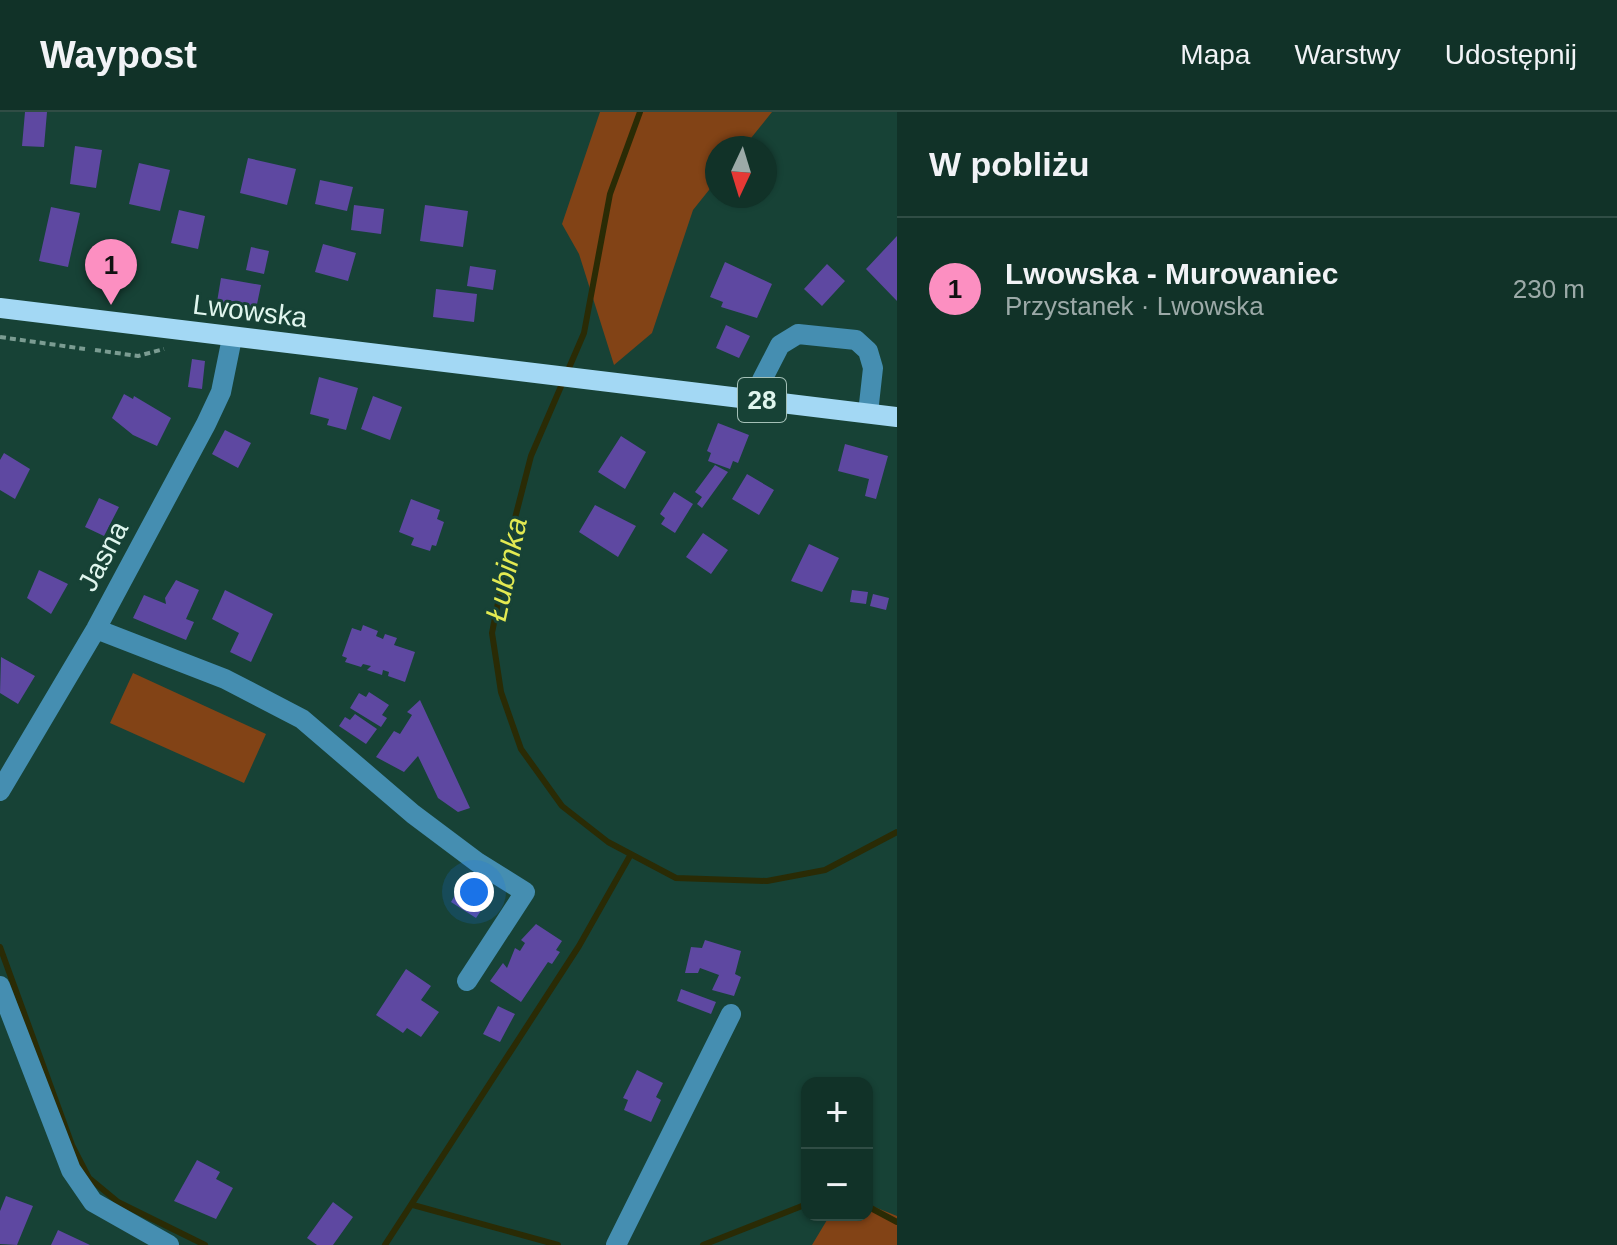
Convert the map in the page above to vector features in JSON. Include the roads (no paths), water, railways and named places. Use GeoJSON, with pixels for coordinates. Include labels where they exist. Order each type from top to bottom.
{"type":"FeatureCollection","features":[{"type":"Feature","properties":{"kind":"main road","name":"Lwowska"},"geometry":{"type":"LineString","coordinates":[[0,308],[759,399]]}},
{"type":"Feature","properties":{"kind":"main road","name":"28"},"geometry":{"type":"LineString","coordinates":[[759,399],[897,417]]}},
{"type":"Feature","properties":{"kind":"street"},"geometry":{"type":"LineString","coordinates":[[759,399],[762,380],[780,345],[798,334],[856,340],[868,351],[873,368],[868,413]]}},
{"type":"Feature","properties":{"kind":"street","name":"Jasna"},"geometry":{"type":"LineString","coordinates":[[0,791],[96,629],[206,424],[221,392],[232,338]]}},
{"type":"Feature","properties":{"kind":"street"},"geometry":{"type":"LineString","coordinates":[[96,629],[225,679],[302,719],[413,814],[477,862],[525,892],[467,981]]}},
{"type":"Feature","properties":{"kind":"street"},"geometry":{"type":"LineString","coordinates":[[0,986],[71,1170],[93,1202],[169,1245]]}},
{"type":"Feature","properties":{"kind":"street"},"geometry":{"type":"LineString","coordinates":[[616,1245],[731,1014]]}},
{"type":"Feature","properties":{"kind":"waterway","name":"Łubinka"},"geometry":{"type":"LineString","coordinates":[[640,112],[610,194],[584,333],[531,456],[514,522],[492,633],[501,692],[521,749],[562,806],[608,842],[676,878],[767,881],[825,870],[897,832]]}},
{"type":"Feature","properties":{"kind":"waterway"},"geometry":{"type":"LineString","coordinates":[[385,1245],[579,946],[631,854]]}},
{"type":"Feature","properties":{"kind":"waterway"},"geometry":{"type":"LineString","coordinates":[[0,947],[72,1145],[89,1178],[118,1202],[205,1245]]}},
{"type":"Feature","properties":{"kind":"waterway"},"geometry":{"type":"LineString","coordinates":[[413,1205],[558,1245]]}},
{"type":"Feature","properties":{"kind":"waterway"},"geometry":{"type":"LineString","coordinates":[[703,1245],[801,1206]]}},
{"type":"Feature","properties":{"kind":"waterway"},"geometry":{"type":"LineString","coordinates":[[873,1209],[897,1222]]}},
{"type":"Feature","properties":{"kind":"place","name":"Lwowska - Murowaniec"},"geometry":{"type":"Point","coordinates":[111,305]}}]}
